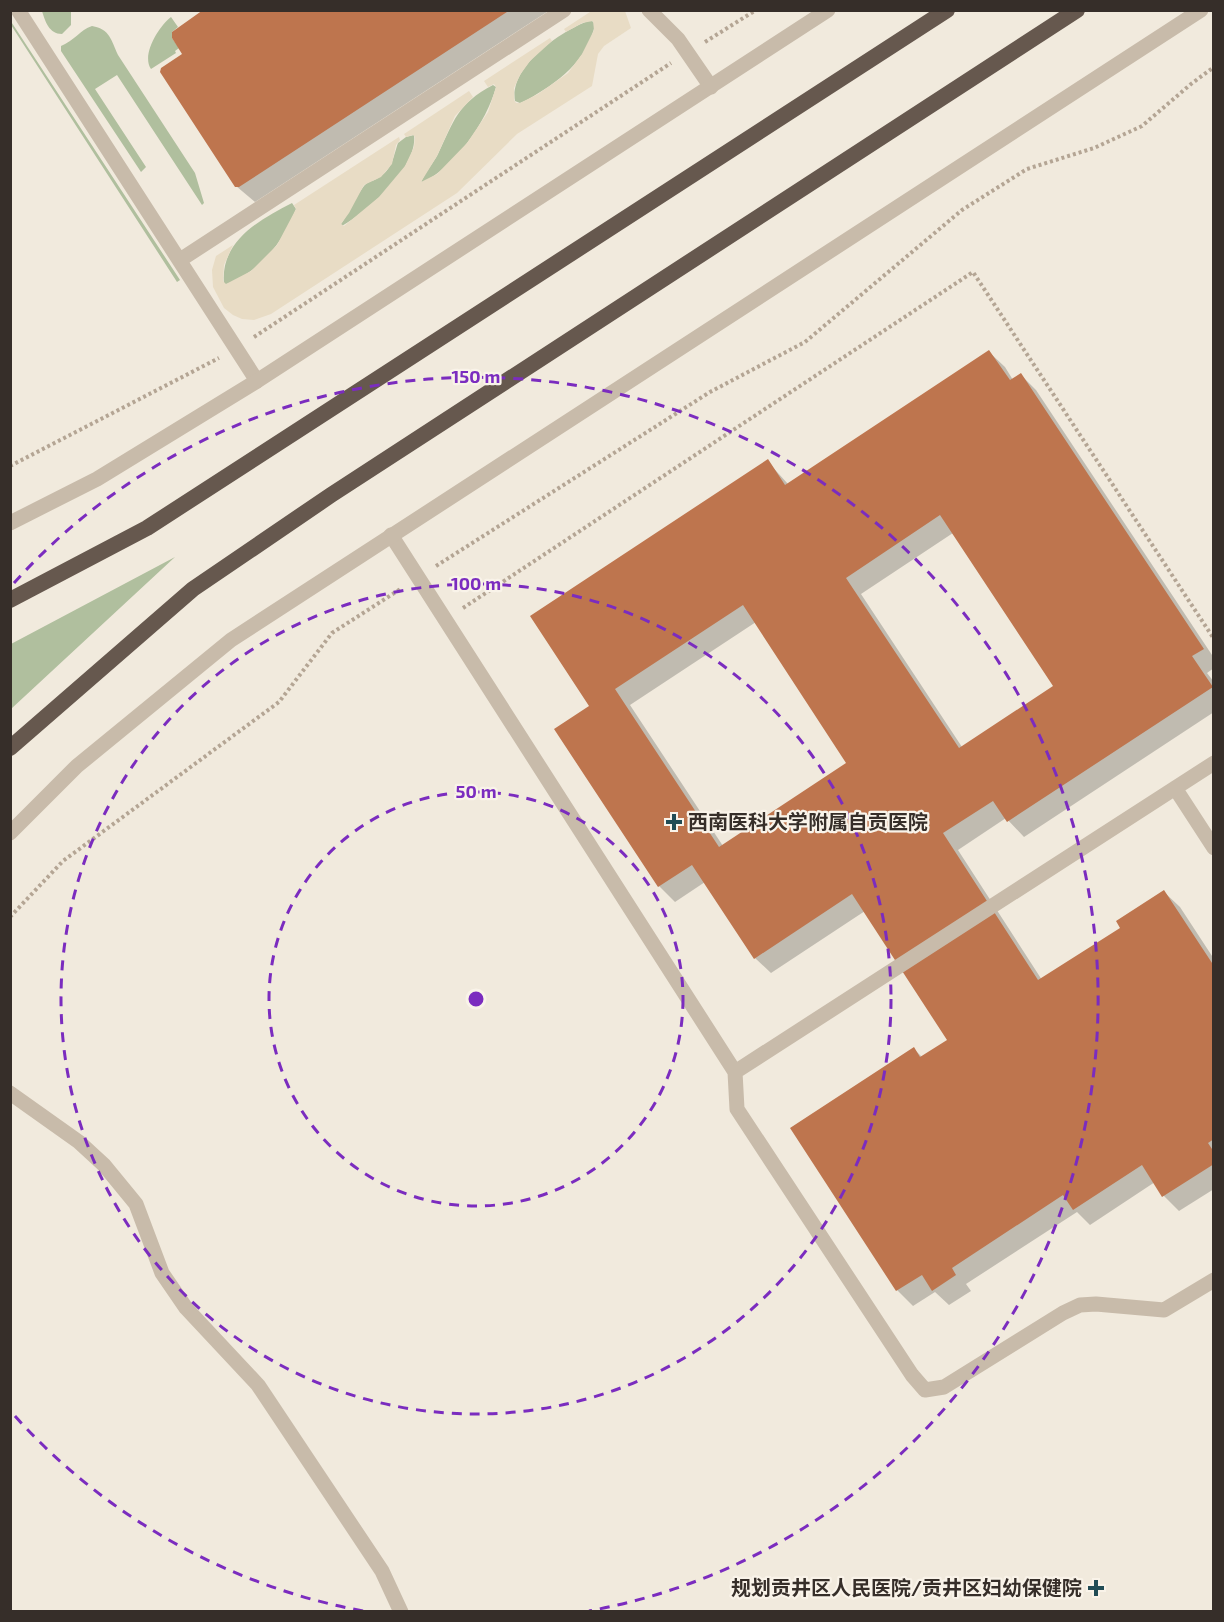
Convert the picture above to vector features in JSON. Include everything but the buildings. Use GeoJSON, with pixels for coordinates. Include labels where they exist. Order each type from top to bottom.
{"type":"FeatureCollection","features":[{"type":"Feature","properties":{"kind":"highway"},"geometry":{"type":"LineString","coordinates":[[10,600],[147,528],[947,10]]}},
{"type":"Feature","properties":{"kind":"highway"},"geometry":{"type":"LineString","coordinates":[[10,748],[193,589],[331,495],[1077,10]]}},
{"type":"Feature","properties":{"kind":"street"},"geometry":{"type":"LineString","coordinates":[[18,10],[257,381]]}},
{"type":"Feature","properties":{"kind":"street"},"geometry":{"type":"LineString","coordinates":[[180,261],[564,10]]}},
{"type":"Feature","properties":{"kind":"street"},"geometry":{"type":"LineString","coordinates":[[649,10],[669,28],[711,87]]}},
{"type":"Feature","properties":{"kind":"street"},"geometry":{"type":"LineString","coordinates":[[10,523],[97,479],[257,381],[828,10]]}},
{"type":"Feature","properties":{"kind":"street"},"geometry":{"type":"LineString","coordinates":[[10,833],[77,766],[231,640],[1201,10]]}},
{"type":"Feature","properties":{"kind":"street"},"geometry":{"type":"LineString","coordinates":[[391,535],[735,1072],[737,1109],[912,1375],[925,1389],[944,1387],[1063,1313],[1080,1305],[1096,1304],[1164,1310],[1214,1280]]}},
{"type":"Feature","properties":{"kind":"street"},"geometry":{"type":"LineString","coordinates":[[735,1072],[1214,763]]}},
{"type":"Feature","properties":{"kind":"street"},"geometry":{"type":"LineString","coordinates":[[1175,788],[1214,848]]}},
{"type":"Feature","properties":{"kind":"street"},"geometry":{"type":"LineString","coordinates":[[10,1093],[79,1142],[104,1165],[136,1204],[162,1274],[186,1308],[258,1385],[382,1570],[401,1611]]}},
{"type":"Feature","properties":{"kind":"path"},"geometry":{"type":"LineString","coordinates":[[10,466],[237,349],[688,52],[756,10]]}},
{"type":"Feature","properties":{"kind":"path"},"geometry":{"type":"LineString","coordinates":[[10,917],[63,861],[279,702],[332,633],[710,392],[805,342],[879,278],[971,204],[1027,169],[1094,148],[1142,126],[1214,67]]}},
{"type":"Feature","properties":{"kind":"path"},"geometry":{"type":"LineString","coordinates":[[445,620],[973,272],[1214,639]]}},
{"type":"Feature","properties":{"kind":"green space"},"geometry":{"type":"Polygon","coordinates":[[[42,11],[71,11],[71,25],[62,34],[54,32],[46,23],[42,11]]]}},
{"type":"Feature","properties":{"kind":"green space"},"geometry":{"type":"Polygon","coordinates":[[[171,17],[178,27],[172,32],[172,38],[179,48],[175,51],[176,53],[151,69],[148,56],[153,41],[161,27],[171,17]]]}},
{"type":"Feature","properties":{"kind":"green space"},"geometry":{"type":"Polygon","coordinates":[[[10,20],[180,280],[177,282],[11,25],[10,20]]]}},
{"type":"Feature","properties":{"kind":"green space"},"geometry":{"type":"Polygon","coordinates":[[[591,20],[595,24],[586,49],[570,70],[527,100],[520,103],[515,101],[515,88],[520,75],[540,51],[566,32],[591,20]]]}},
{"type":"Feature","properties":{"kind":"green space"},"geometry":{"type":"Polygon","coordinates":[[[92,26],[98,27],[109,36],[118,55],[195,173],[204,203],[202,205],[117,75],[95,89],[146,167],[141,172],[61,51],[61,46],[92,26]]]}},
{"type":"Feature","properties":{"kind":"green space"},"geometry":{"type":"Polygon","coordinates":[[[493,85],[496,87],[492,100],[468,142],[445,167],[421,183],[458,114],[471,99],[493,85]]]}},
{"type":"Feature","properties":{"kind":"green space"},"geometry":{"type":"Polygon","coordinates":[[[414,135],[413,148],[400,174],[365,210],[342,226],[341,224],[363,187],[390,167],[398,143],[414,135]]]}},
{"type":"Feature","properties":{"kind":"green space"},"geometry":{"type":"Polygon","coordinates":[[[292,203],[296,209],[292,219],[282,238],[269,254],[245,275],[232,283],[224,284],[224,269],[235,244],[255,225],[292,203]]]}},
{"type":"Feature","properties":{"kind":"green space"},"geometry":{"type":"Polygon","coordinates":[[[175,557],[11,709],[11,644],[175,557]]]}},
{"type":"Feature","properties":{"kind":"shaded area"},"geometry":{"type":"Polygon","coordinates":[[[593,10],[625,11],[631,28],[604,46],[598,54],[592,86],[517,134],[457,193],[271,314],[254,320],[242,319],[224,308],[213,287],[212,270],[216,256],[233,245],[224,265],[223,281],[226,284],[251,271],[277,245],[296,209],[294,205],[399,137],[392,164],[381,177],[364,185],[341,224],[344,226],[379,197],[405,166],[414,147],[415,137],[413,135],[406,137],[404,134],[469,91],[473,97],[455,116],[437,156],[421,182],[437,174],[467,143],[488,112],[496,87],[494,84],[488,87],[484,81],[550,38],[552,41],[530,61],[520,75],[514,88],[514,100],[520,103],[538,94],[568,73],[582,54],[594,30],[593,21],[582,23],[566,32],[564,29],[593,10]]]}},
{"type":"Feature","properties":{"kind":"place","name":"西南医科大学附属自贡医院"},"geometry":{"type":"Point","coordinates":[674,822]}},
{"type":"Feature","properties":{"kind":"place","name":"规划贡井区人民医院/贡井区妇幼保健院"},"geometry":{"type":"Point","coordinates":[1096,1588]}}]}
